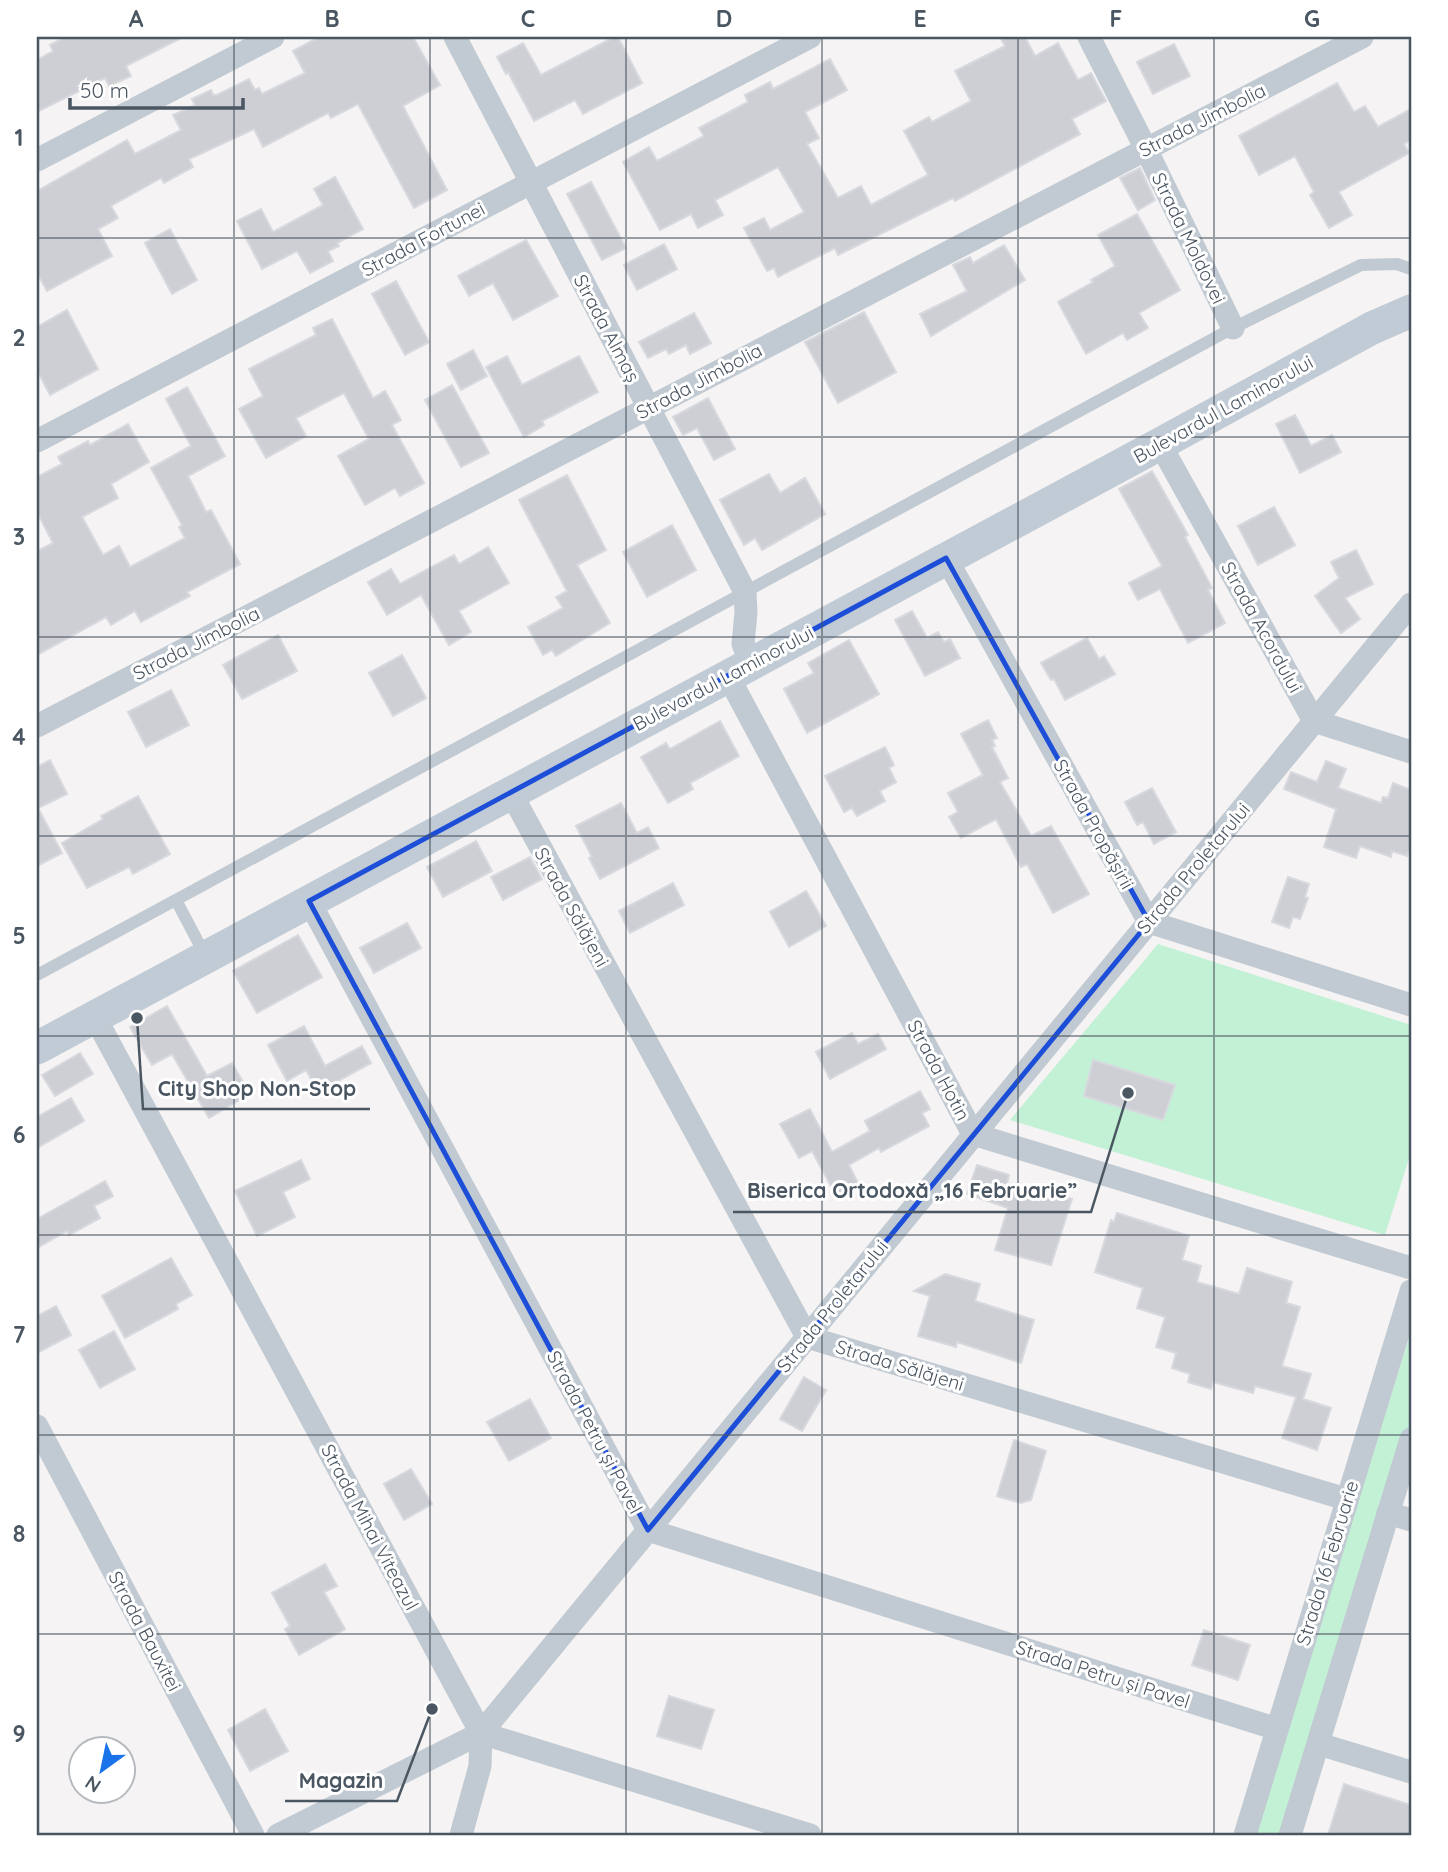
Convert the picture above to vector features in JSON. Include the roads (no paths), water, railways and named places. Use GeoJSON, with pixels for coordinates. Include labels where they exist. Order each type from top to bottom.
{"type":"FeatureCollection","features":[{"type":"Feature","properties":{"kind":"street"},"geometry":{"type":"LineString","coordinates":[[37,160],[273,37]]}},
{"type":"Feature","properties":{"kind":"street","name":"Strada Almaș"},"geometry":{"type":"LineString","coordinates":[[455,37],[745,592],[746,612],[739,669]]}},
{"type":"Feature","properties":{"kind":"street","name":"Strada Fortunei"},"geometry":{"type":"LineString","coordinates":[[37,441],[810,37]]}},
{"type":"Feature","properties":{"kind":"street","name":"Strada Moldovei"},"geometry":{"type":"LineString","coordinates":[[1088,37],[1233,328]]}},
{"type":"Feature","properties":{"kind":"street","name":"Strada Jimbolia"},"geometry":{"type":"LineString","coordinates":[[37,726],[1362,37]]}},
{"type":"Feature","properties":{"kind":"street","name":"Bulevardul Laminorului"},"geometry":{"type":"LineString","coordinates":[[37,1048],[1372,328],[1411,311]]}},
{"type":"Feature","properties":{"kind":"street","name":"Strada Acordului"},"geometry":{"type":"LineString","coordinates":[[1160,444],[1314,721]]}},
{"type":"Feature","properties":{"kind":"street","name":"Strada Propășirii"},"geometry":{"type":"LineString","coordinates":[[946,558],[1149,922]]}},
{"type":"Feature","properties":{"kind":"street","name":"Strada Proletarului"},"geometry":{"type":"LineString","coordinates":[[481,1733],[1411,604]]}},
{"type":"Feature","properties":{"kind":"street","name":"Strada Hotin"},"geometry":{"type":"LineString","coordinates":[[739,669],[973,1134],[1411,1269]]}},
{"type":"Feature","properties":{"kind":"street"},"geometry":{"type":"LineString","coordinates":[[1314,721],[1411,752]]}},
{"type":"Feature","properties":{"kind":"street","name":"Strada Sălăjeni"},"geometry":{"type":"LineString","coordinates":[[511,793],[807,1337],[1346,1499]]}},
{"type":"Feature","properties":{"kind":"street","name":"Strada Petru și Pavel"},"geometry":{"type":"LineString","coordinates":[[309,901],[648,1530],[1277,1729]]}},
{"type":"Feature","properties":{"kind":"street"},"geometry":{"type":"LineString","coordinates":[[1149,922],[1411,1005]]}},
{"type":"Feature","properties":{"kind":"street","name":"Strada Mihai Viteazul"},"geometry":{"type":"LineString","coordinates":[[95,1017],[481,1733]]}},
{"type":"Feature","properties":{"kind":"street","name":"Strada 16 Februarie"},"geometry":{"type":"LineString","coordinates":[[1245,1835],[1411,1291]]}},
{"type":"Feature","properties":{"kind":"street","name":"Strada Bauxitei"},"geometry":{"type":"LineString","coordinates":[[37,1426],[253,1835]]}},
{"type":"Feature","properties":{"kind":"street"},"geometry":{"type":"LineString","coordinates":[[1290,1835],[1411,1439]]}},
{"type":"Feature","properties":{"kind":"street"},"geometry":{"type":"LineString","coordinates":[[1388,1513],[1411,1520]]}},
{"type":"Feature","properties":{"kind":"street"},"geometry":{"type":"LineString","coordinates":[[278,1835],[481,1733],[810,1835]]}},
{"type":"Feature","properties":{"kind":"street"},"geometry":{"type":"LineString","coordinates":[[461,1835],[480,1766],[481,1733]]}},
{"type":"Feature","properties":{"kind":"street"},"geometry":{"type":"LineString","coordinates":[[1319,1744],[1411,1772]]}},
{"type":"Feature","properties":{"kind":"lane"},"geometry":{"type":"LineString","coordinates":[[37,975],[1233,328],[1361,265],[1397,264],[1411,269]]}},
{"type":"Feature","properties":{"kind":"lane"},"geometry":{"type":"LineString","coordinates":[[176,900],[206,957]]}},
{"type":"Feature","properties":{"kind":"place","name":"City Shop Non-Stop"},"geometry":{"type":"Point","coordinates":[137,1018]}},
{"type":"Feature","properties":{"kind":"place","name":"Biserica Ortodoxă „16 Februarie”"},"geometry":{"type":"Point","coordinates":[1128,1093]}},
{"type":"Feature","properties":{"kind":"place","name":"Magazin"},"geometry":{"type":"Point","coordinates":[432,1709]}}]}
